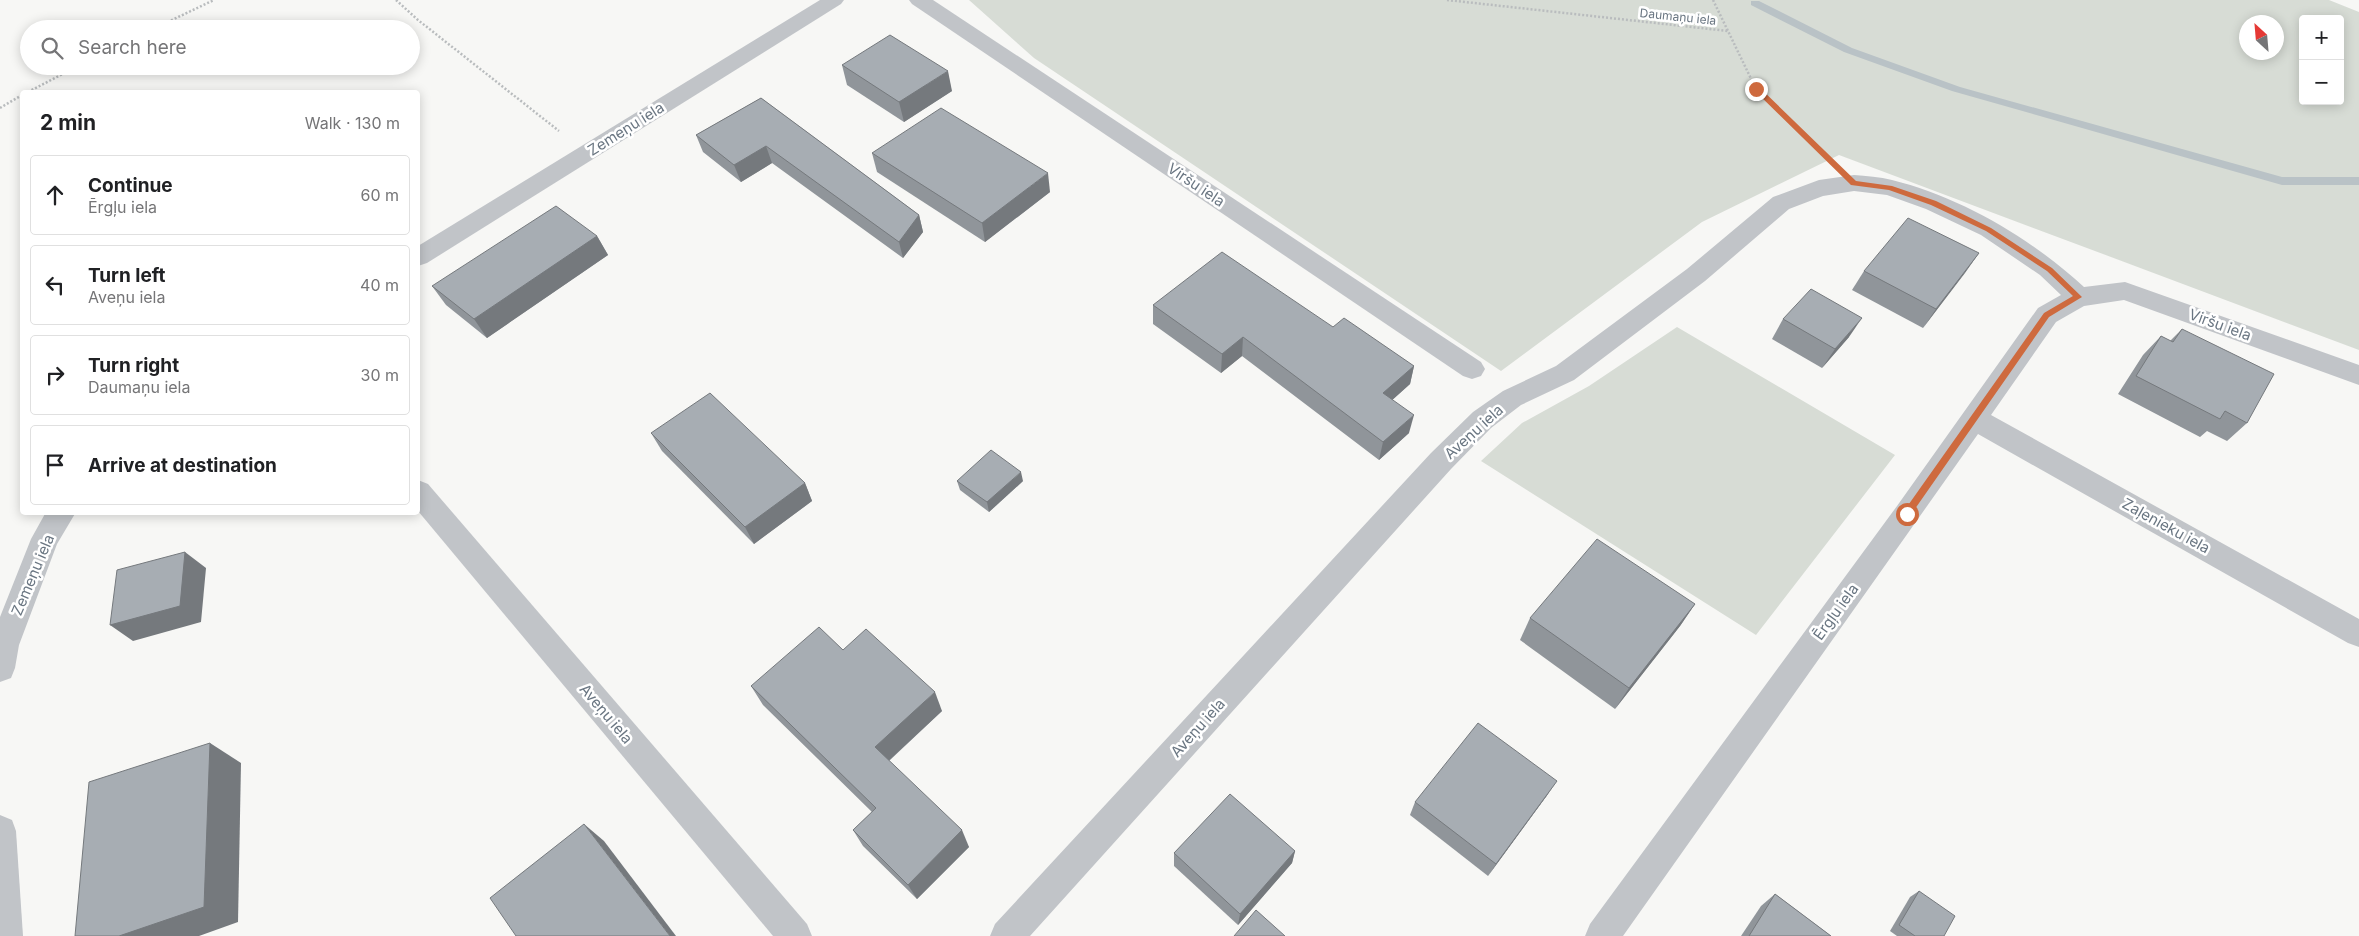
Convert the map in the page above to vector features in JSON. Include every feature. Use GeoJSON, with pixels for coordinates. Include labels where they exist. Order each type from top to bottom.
{"type":"FeatureCollection","features":[{"type":"Feature","properties":{"kind":"street","name":"Zemeņu iela"},"geometry":{"type":"LineString","coordinates":[[420,256],[834,0]]}},
{"type":"Feature","properties":{"kind":"street","name":"Viršu iela"},"geometry":{"type":"LineString","coordinates":[[919,0],[1472,370]]}},
{"type":"Feature","properties":{"kind":"street","name":"Aveņu iela"},"geometry":{"type":"LineString","coordinates":[[1007,936],[1441,461],[1482,420],[1512,398],[1566,373],[1696,275],[1781,204],[1819,188],[1854,183],[1899,190],[1934,203],[1988,229],[2049,269],[2078,297]]}},
{"type":"Feature","properties":{"kind":"street","name":"Viršu iela"},"geometry":{"type":"LineString","coordinates":[[2078,297],[2125,291],[2359,375]]}},
{"type":"Feature","properties":{"kind":"street","name":"Ērgļu iela"},"geometry":{"type":"LineString","coordinates":[[1602,936],[1907,514],[2046,315],[2078,297]]}},
{"type":"Feature","properties":{"kind":"street","name":"Zaļenieku iela"},"geometry":{"type":"LineString","coordinates":[[1973,418],[2359,634]]}},
{"type":"Feature","properties":{"kind":"street","name":"Aveņu iela"},"geometry":{"type":"LineString","coordinates":[[420,494],[795,936]]}},
{"type":"Feature","properties":{"kind":"street","name":"Zemeņu iela"},"geometry":{"type":"LineString","coordinates":[[1,653],[45,539],[60,515]]}},
{"type":"Feature","properties":{"kind":"street"},"geometry":{"type":"LineString","coordinates":[[0,831],[6,936]]}},
{"type":"Feature","properties":{"kind":"path"},"geometry":{"type":"LineString","coordinates":[[172,20],[214,0]]}},
{"type":"Feature","properties":{"kind":"path"},"geometry":{"type":"LineString","coordinates":[[396,0],[418,20]]}},
{"type":"Feature","properties":{"kind":"path","name":"Daumaņu iela"},"geometry":{"type":"LineString","coordinates":[[1447,0],[1728,31]]}},
{"type":"Feature","properties":{"kind":"path","name":"Daumaņu iela"},"geometry":{"type":"LineString","coordinates":[[1713,0],[1756,89],[1854,183]]}},
{"type":"Feature","properties":{"kind":"path"},"geometry":{"type":"LineString","coordinates":[[420,22],[587,153]]}},
{"type":"Feature","properties":{"kind":"path"},"geometry":{"type":"LineString","coordinates":[[32,90],[61,75]]}},
{"type":"Feature","properties":{"kind":"path"},"geometry":{"type":"LineString","coordinates":[[0,108],[20,96]]}},
{"type":"Feature","properties":{"kind":"shaded area"},"geometry":{"type":"Polygon","coordinates":[[[969,0],[2329,0],[2359,12],[2359,350],[1839,155],[1702,222],[1501,371],[1034,58],[969,0]]]}},
{"type":"Feature","properties":{"kind":"shaded area"},"geometry":{"type":"Polygon","coordinates":[[[1677,327],[1895,455],[1756,635],[1481,461],[1522,423],[1589,386],[1677,327]]]}},
{"type":"Feature","properties":{"kind":"building"},"geometry":{"type":"Polygon","coordinates":[[[890,35],[948,71],[899,102],[842,65],[890,35]]]}},
{"type":"Feature","properties":{"kind":"building"},"geometry":{"type":"Polygon","coordinates":[[[761,98],[919,215],[899,242],[766,146],[734,165],[696,135],[761,98]]]}},
{"type":"Feature","properties":{"kind":"building"},"geometry":{"type":"Polygon","coordinates":[[[941,108],[1048,173],[982,223],[872,153],[941,108]]]}},
{"type":"Feature","properties":{"kind":"building"},"geometry":{"type":"Polygon","coordinates":[[[556,206],[597,236],[474,319],[432,286],[556,206]]]}},
{"type":"Feature","properties":{"kind":"building"},"geometry":{"type":"Polygon","coordinates":[[[1908,218],[1979,253],[1936,309],[1864,271],[1908,218]]]}},
{"type":"Feature","properties":{"kind":"building"},"geometry":{"type":"Polygon","coordinates":[[[1222,252],[1333,327],[1344,318],[1414,366],[1383,393],[1414,415],[1383,442],[1243,337],[1222,354],[1153,305],[1222,252]]]}},
{"type":"Feature","properties":{"kind":"building"},"geometry":{"type":"Polygon","coordinates":[[[1811,289],[1862,318],[1835,349],[1783,319],[1811,289]]]}},
{"type":"Feature","properties":{"kind":"building"},"geometry":{"type":"Polygon","coordinates":[[[2182,329],[2274,374],[2247,423],[2225,411],[2220,419],[2136,376],[2161,336],[2173,342],[2182,329]]]}},
{"type":"Feature","properties":{"kind":"building"},"geometry":{"type":"Polygon","coordinates":[[[710,393],[805,483],[745,527],[651,433],[710,393]]]}},
{"type":"Feature","properties":{"kind":"building"},"geometry":{"type":"Polygon","coordinates":[[[991,450],[1021,472],[987,502],[957,481],[991,450]]]}},
{"type":"Feature","properties":{"kind":"building"},"geometry":{"type":"Polygon","coordinates":[[[1597,539],[1695,604],[1629,688],[1530,618],[1597,539]]]}},
{"type":"Feature","properties":{"kind":"building"},"geometry":{"type":"Polygon","coordinates":[[[185,552],[180,606],[110,625],[117,570],[185,552]]]}},
{"type":"Feature","properties":{"kind":"building"},"geometry":{"type":"Polygon","coordinates":[[[819,627],[843,650],[866,629],[935,692],[875,747],[962,830],[908,885],[853,830],[876,808],[751,686],[819,627]]]}},
{"type":"Feature","properties":{"kind":"building"},"geometry":{"type":"Polygon","coordinates":[[[1478,723],[1557,781],[1496,864],[1415,802],[1478,723]]]}},
{"type":"Feature","properties":{"kind":"building"},"geometry":{"type":"Polygon","coordinates":[[[210,743],[204,907],[119,936],[75,936],[89,782],[210,743]]]}},
{"type":"Feature","properties":{"kind":"building"},"geometry":{"type":"Polygon","coordinates":[[[1230,794],[1295,851],[1240,914],[1174,853],[1230,794]]]}},
{"type":"Feature","properties":{"kind":"building"},"geometry":{"type":"Polygon","coordinates":[[[584,824],[670,936],[516,936],[490,898],[584,824]]]}},
{"type":"Feature","properties":{"kind":"building"},"geometry":{"type":"Polygon","coordinates":[[[1919,891],[1955,916],[1944,936],[1915,936],[1899,925],[1919,891]]]}},
{"type":"Feature","properties":{"kind":"building"},"geometry":{"type":"Polygon","coordinates":[[[1775,894],[1831,936],[1749,936],[1775,894]]]}},
{"type":"Feature","properties":{"kind":"building"},"geometry":{"type":"Polygon","coordinates":[[[1256,910],[1285,936],[1234,936],[1256,910]]]}},
{"type":"Feature","properties":{"kind":"waterway"},"geometry":{"type":"LineString","coordinates":[[1755,3],[1848,50],[1956,89],[2282,181],[2359,181]]}},
{"type":"Feature","properties":{"kind":"route"},"geometry":{"type":"LineString","coordinates":[[1756,89],[1854,183],[1890,188],[1934,203],[1988,229],[2049,269],[2078,297],[2046,315],[1907,514]]}}]}
